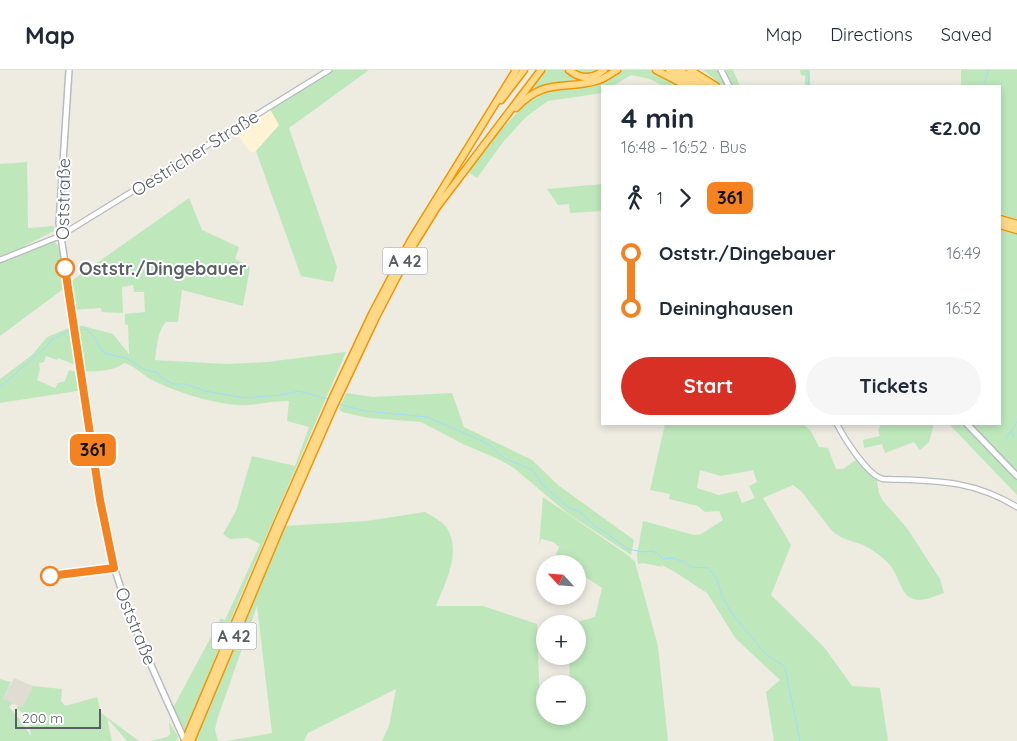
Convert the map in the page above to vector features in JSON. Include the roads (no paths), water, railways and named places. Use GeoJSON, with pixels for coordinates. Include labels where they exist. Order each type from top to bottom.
{"type":"FeatureCollection","features":[{"type":"Feature","properties":{"kind":"highway"},"geometry":{"type":"LineString","coordinates":[[463,154],[516,70]]}},
{"type":"Feature","properties":{"kind":"highway","name":"A 42"},"geometry":{"type":"LineString","coordinates":[[185,741],[228,636],[372,314],[411,240],[463,154],[524,70]]}},
{"type":"Feature","properties":{"kind":"highway","name":"A 42"},"geometry":{"type":"LineString","coordinates":[[335,398],[376,316],[422,232],[454,184],[541,70]]}},
{"type":"Feature","properties":{"kind":"highway"},"geometry":{"type":"LineString","coordinates":[[570,70],[587,78],[594,77],[604,70]]}},
{"type":"Feature","properties":{"kind":"highway"},"geometry":{"type":"LineString","coordinates":[[492,135],[520,105],[534,94],[551,87],[597,81],[616,70]]}},
{"type":"Feature","properties":{"kind":"highway"},"geometry":{"type":"LineString","coordinates":[[658,70],[685,85]]}},
{"type":"Feature","properties":{"kind":"highway"},"geometry":{"type":"LineString","coordinates":[[669,70],[693,85]]}},
{"type":"Feature","properties":{"kind":"highway"},"geometry":{"type":"LineString","coordinates":[[679,70],[703,85]]}},
{"type":"Feature","properties":{"kind":"highway"},"geometry":{"type":"LineString","coordinates":[[690,70],[715,85]]}},
{"type":"Feature","properties":{"kind":"highway"},"geometry":{"type":"LineString","coordinates":[[698,70],[716,85]]}},
{"type":"Feature","properties":{"kind":"highway"},"geometry":{"type":"LineString","coordinates":[[1001,219],[1017,224]]}},
{"type":"Feature","properties":{"kind":"highway"},"geometry":{"type":"LineString","coordinates":[[1001,225],[1017,230]]}},
{"type":"Feature","properties":{"kind":"highway","name":"A 42"},"geometry":{"type":"LineString","coordinates":[[191,741],[330,409]]}},
{"type":"Feature","properties":{"kind":"main road","name":"Oststraße"},"geometry":{"type":"LineString","coordinates":[[69,70],[59,209],[60,236],[100,500],[114,568],[127,608],[185,741]]}},
{"type":"Feature","properties":{"kind":"main road"},"geometry":{"type":"LineString","coordinates":[[721,70],[728,85]]}},
{"type":"Feature","properties":{"kind":"main road"},"geometry":{"type":"LineString","coordinates":[[968,425],[1017,476]]}},
{"type":"Feature","properties":{"kind":"street","name":"Oestricher Straße"},"geometry":{"type":"LineString","coordinates":[[0,260],[60,236],[329,70]]}},
{"type":"Feature","properties":{"kind":"street"},"geometry":{"type":"LineString","coordinates":[[838,425],[850,446],[876,477],[936,480],[967,486],[992,494],[1017,507]]}},
{"type":"Feature","properties":{"kind":"waterway"},"geometry":{"type":"LineString","coordinates":[[806,70],[808,72],[809,85]]}},
{"type":"Feature","properties":{"kind":"waterway"},"geometry":{"type":"LineString","coordinates":[[984,85],[988,70]]}},
{"type":"Feature","properties":{"kind":"waterway"},"geometry":{"type":"LineString","coordinates":[[79,330],[87,329],[95,338],[102,351],[107,354],[126,358],[144,369],[158,373],[162,378],[173,384],[186,384],[205,391],[244,398],[281,395],[299,391],[328,399]]}},
{"type":"Feature","properties":{"kind":"waterway"},"geometry":{"type":"LineString","coordinates":[[0,387],[47,346],[51,340],[69,331]]}},
{"type":"Feature","properties":{"kind":"waterway"},"geometry":{"type":"LineString","coordinates":[[338,404],[365,411],[427,417],[478,439],[491,446],[504,458],[533,470],[542,484],[569,508],[579,511],[593,524],[628,549],[655,552],[663,559],[672,558],[685,562],[690,567],[709,568],[717,580],[722,596],[731,612],[766,655],[785,668],[800,741]]}},
{"type":"Feature","properties":{"kind":"waterway"},"geometry":{"type":"LineString","coordinates":[[1006,438],[1017,422]]}},
{"type":"Feature","properties":{"kind":"waterway"},"geometry":{"type":"LineString","coordinates":[[1012,431],[1014,438]]}},
{"type":"Feature","properties":{"kind":"place","name":"Oststr./Dingebauer"},"geometry":{"type":"Point","coordinates":[65,268]}}]}
